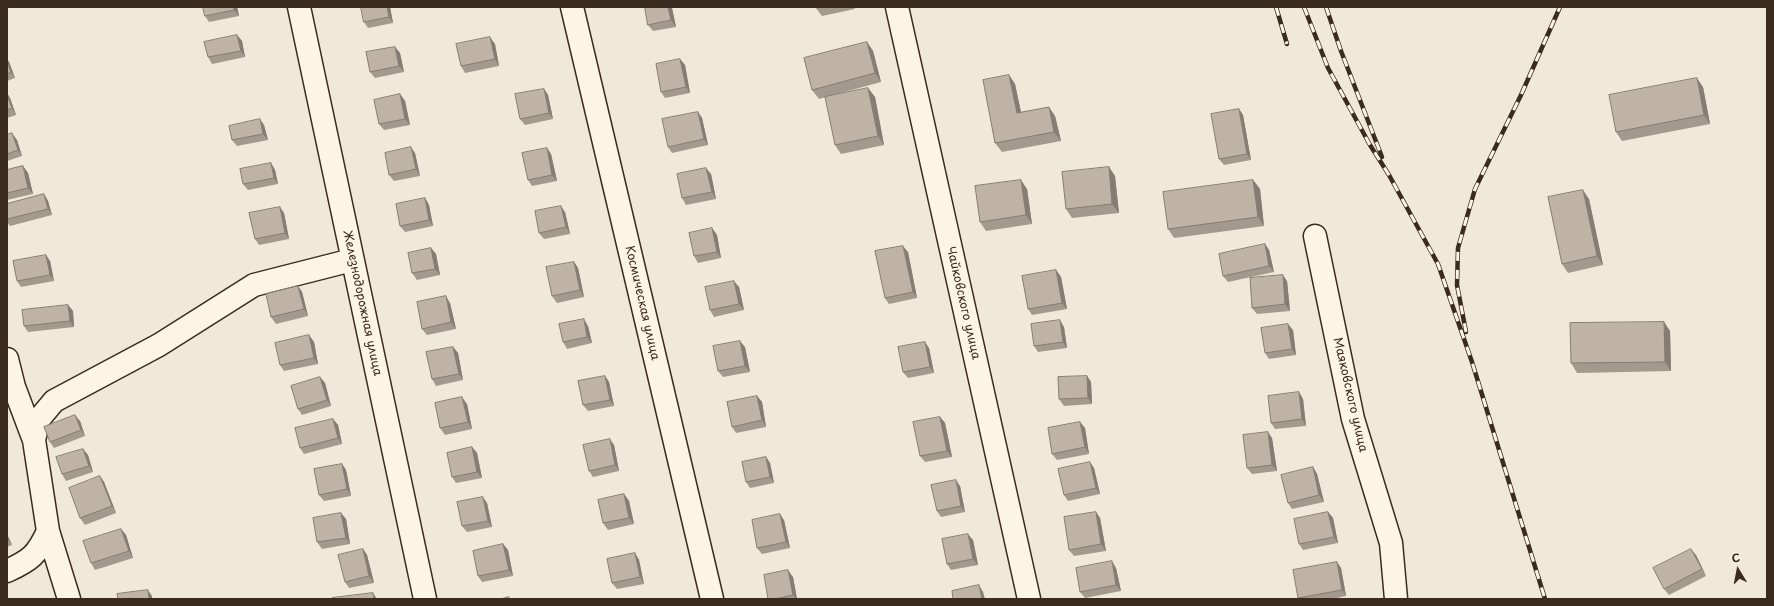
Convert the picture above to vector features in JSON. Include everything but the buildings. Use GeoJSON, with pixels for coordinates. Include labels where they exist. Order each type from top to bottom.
{"type":"FeatureCollection","features":[{"type":"Feature","properties":{"kind":"street","name":"Железнодорожная улица"},"geometry":{"type":"LineString","coordinates":[[299,7],[425,599]]}},
{"type":"Feature","properties":{"kind":"street","name":"Космическая улица"},"geometry":{"type":"LineString","coordinates":[[572,7],[712,599]]}},
{"type":"Feature","properties":{"kind":"street","name":"Чайковского улица"},"geometry":{"type":"LineString","coordinates":[[898,7],[1029,599]]}},
{"type":"Feature","properties":{"kind":"street","name":"Маяковского улица"},"geometry":{"type":"LineString","coordinates":[[1315,236],[1353,419],[1391,543],[1396,599]]}},
{"type":"Feature","properties":{"kind":"street"},"geometry":{"type":"LineString","coordinates":[[34,440],[39,418],[54,401],[159,345],[254,285],[352,260]]}},
{"type":"Feature","properties":{"kind":"street"},"geometry":{"type":"LineString","coordinates":[[7,359],[14,387],[34,440],[48,531],[69,599]]}},
{"type":"Feature","properties":{"kind":"street"},"geometry":{"type":"LineString","coordinates":[[7,571],[27,562],[40,548],[48,531]]}},
{"type":"Feature","properties":{"kind":"railway"},"geometry":{"type":"LineString","coordinates":[[1276,7],[1287,44]]}},
{"type":"Feature","properties":{"kind":"railway"},"geometry":{"type":"LineString","coordinates":[[1304,7],[1328,68],[1438,264],[1472,362],[1545,599]]}},
{"type":"Feature","properties":{"kind":"railway"},"geometry":{"type":"LineString","coordinates":[[1326,7],[1341,51],[1382,157]]}},
{"type":"Feature","properties":{"kind":"railway"},"geometry":{"type":"LineString","coordinates":[[1466,332],[1457,285],[1458,248],[1475,189],[1521,95],[1560,7]]}}]}
